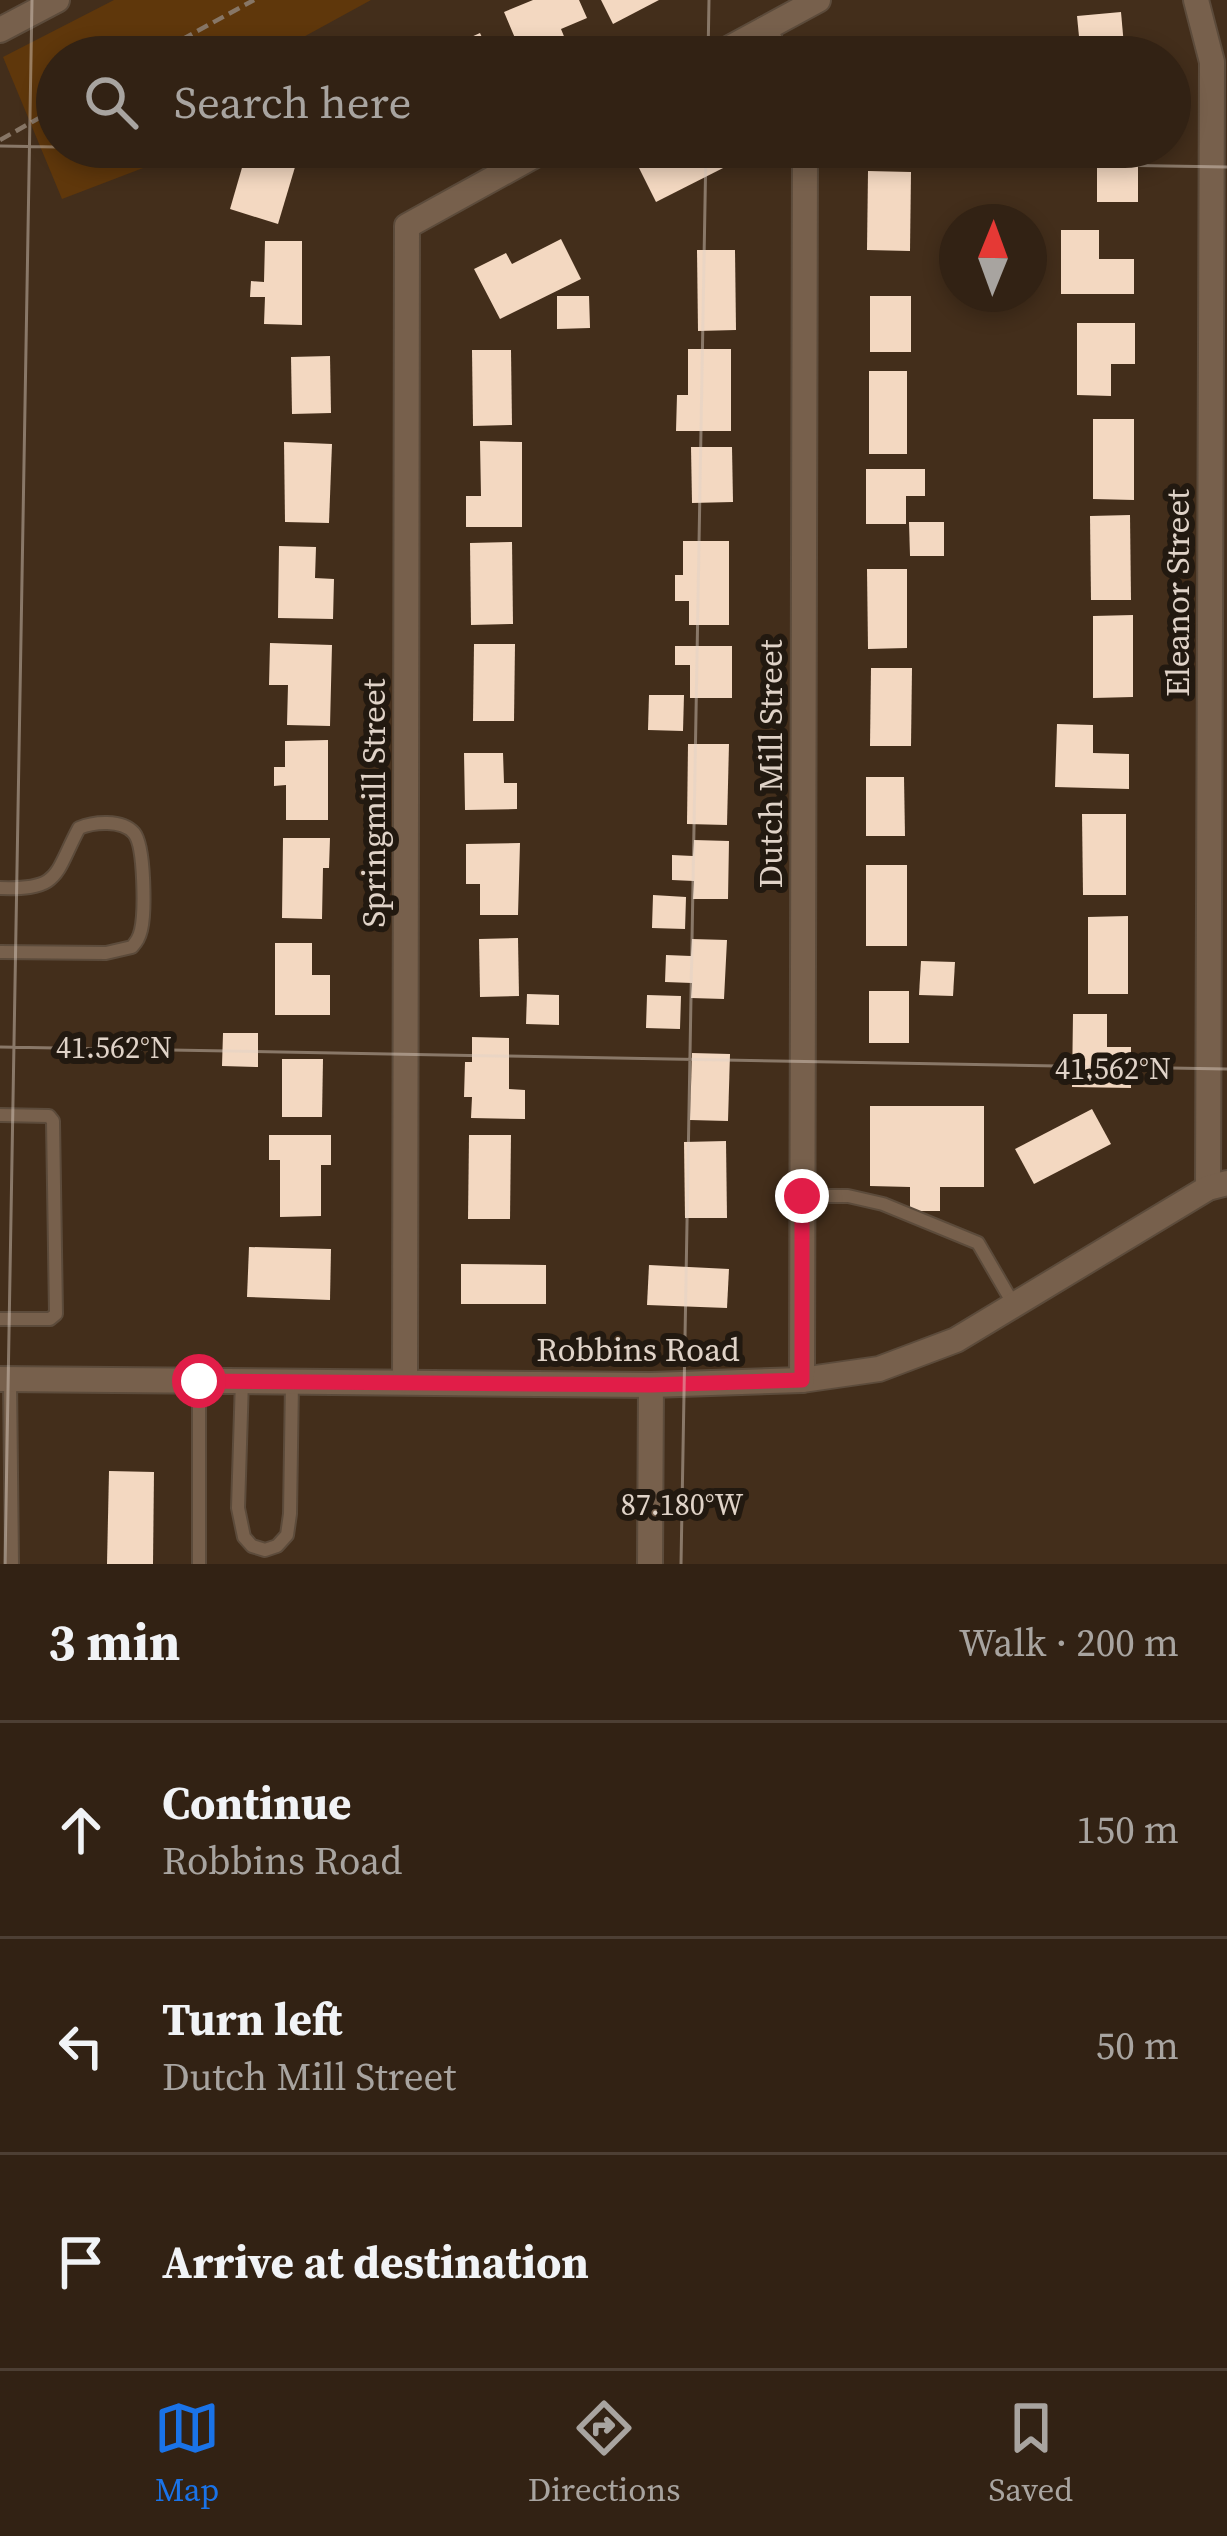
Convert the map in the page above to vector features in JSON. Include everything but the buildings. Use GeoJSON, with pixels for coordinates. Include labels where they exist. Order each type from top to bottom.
{"type":"FeatureCollection","features":[{"type":"Feature","properties":{"kind":"street"},"geometry":{"type":"LineString","coordinates":[[0,30],[57,0]]}},
{"type":"Feature","properties":{"kind":"street"},"geometry":{"type":"LineString","coordinates":[[751,36],[818,0]]}},
{"type":"Feature","properties":{"kind":"street","name":"Eleanor Street"},"geometry":{"type":"LineString","coordinates":[[1196,0],[1212,62],[1217,1185]]}},
{"type":"Feature","properties":{"kind":"street"},"geometry":{"type":"LineString","coordinates":[[765,28],[768,36]]}},
{"type":"Feature","properties":{"kind":"street","name":"Springmill Street"},"geometry":{"type":"LineString","coordinates":[[405,1382],[407,226],[512,168]]}},
{"type":"Feature","properties":{"kind":"street","name":"Dutch Mill Street"},"geometry":{"type":"LineString","coordinates":[[802,1380],[805,168]]}},
{"type":"Feature","properties":{"kind":"street","name":"Robbins Road"},"geometry":{"type":"LineString","coordinates":[[5,1379],[651,1385],[802,1380],[879,1369],[956,1340],[1217,1185]]}},
{"type":"Feature","properties":{"kind":"street"},"geometry":{"type":"LineString","coordinates":[[650,1564],[651,1385]]}},
{"type":"Feature","properties":{"kind":"lane"},"geometry":{"type":"LineString","coordinates":[[0,888],[26,889],[49,882],[61,869],[79,828],[91,823],[122,825],[134,833],[140,846],[142,922],[132,947],[106,952],[0,952]]}},
{"type":"Feature","properties":{"kind":"lane"},"geometry":{"type":"LineString","coordinates":[[0,1115],[49,1116],[53,1121],[56,1314],[50,1319],[0,1318]]}},
{"type":"Feature","properties":{"kind":"lane"},"geometry":{"type":"LineString","coordinates":[[802,1196],[848,1196],[883,1204],[978,1243],[1014,1305]]}},
{"type":"Feature","properties":{"kind":"lane"},"geometry":{"type":"LineString","coordinates":[[5,1379],[12,1564]]}},
{"type":"Feature","properties":{"kind":"lane"},"geometry":{"type":"LineString","coordinates":[[242,1380],[238,1508],[244,1537],[251,1546],[265,1550],[277,1546],[286,1535],[290,1514],[292,1381]]}},
{"type":"Feature","properties":{"kind":"lane"},"geometry":{"type":"LineString","coordinates":[[199,1381],[199,1564]]}},
{"type":"Feature","properties":{"kind":"path"},"geometry":{"type":"LineString","coordinates":[[189,36],[254,0]]}},
{"type":"Feature","properties":{"kind":"path"},"geometry":{"type":"LineString","coordinates":[[0,140],[36,120]]}},
{"type":"Feature","properties":{"kind":"shaded area"},"geometry":{"type":"Polygon","coordinates":[[[114,0],[371,0],[305,36],[44,36],[114,0]]]}},
{"type":"Feature","properties":{"kind":"shaded area"},"geometry":{"type":"Polygon","coordinates":[[[36,40],[36,136],[3,57],[36,40]]]}},
{"type":"Feature","properties":{"kind":"shaded area"},"geometry":{"type":"Polygon","coordinates":[[[49,168],[143,168],[62,199],[49,168]]]}},
{"type":"Feature","properties":{"kind":"route"},"geometry":{"type":"LineString","coordinates":[[199,1381],[651,1385],[802,1380],[802,1196]]}}]}
